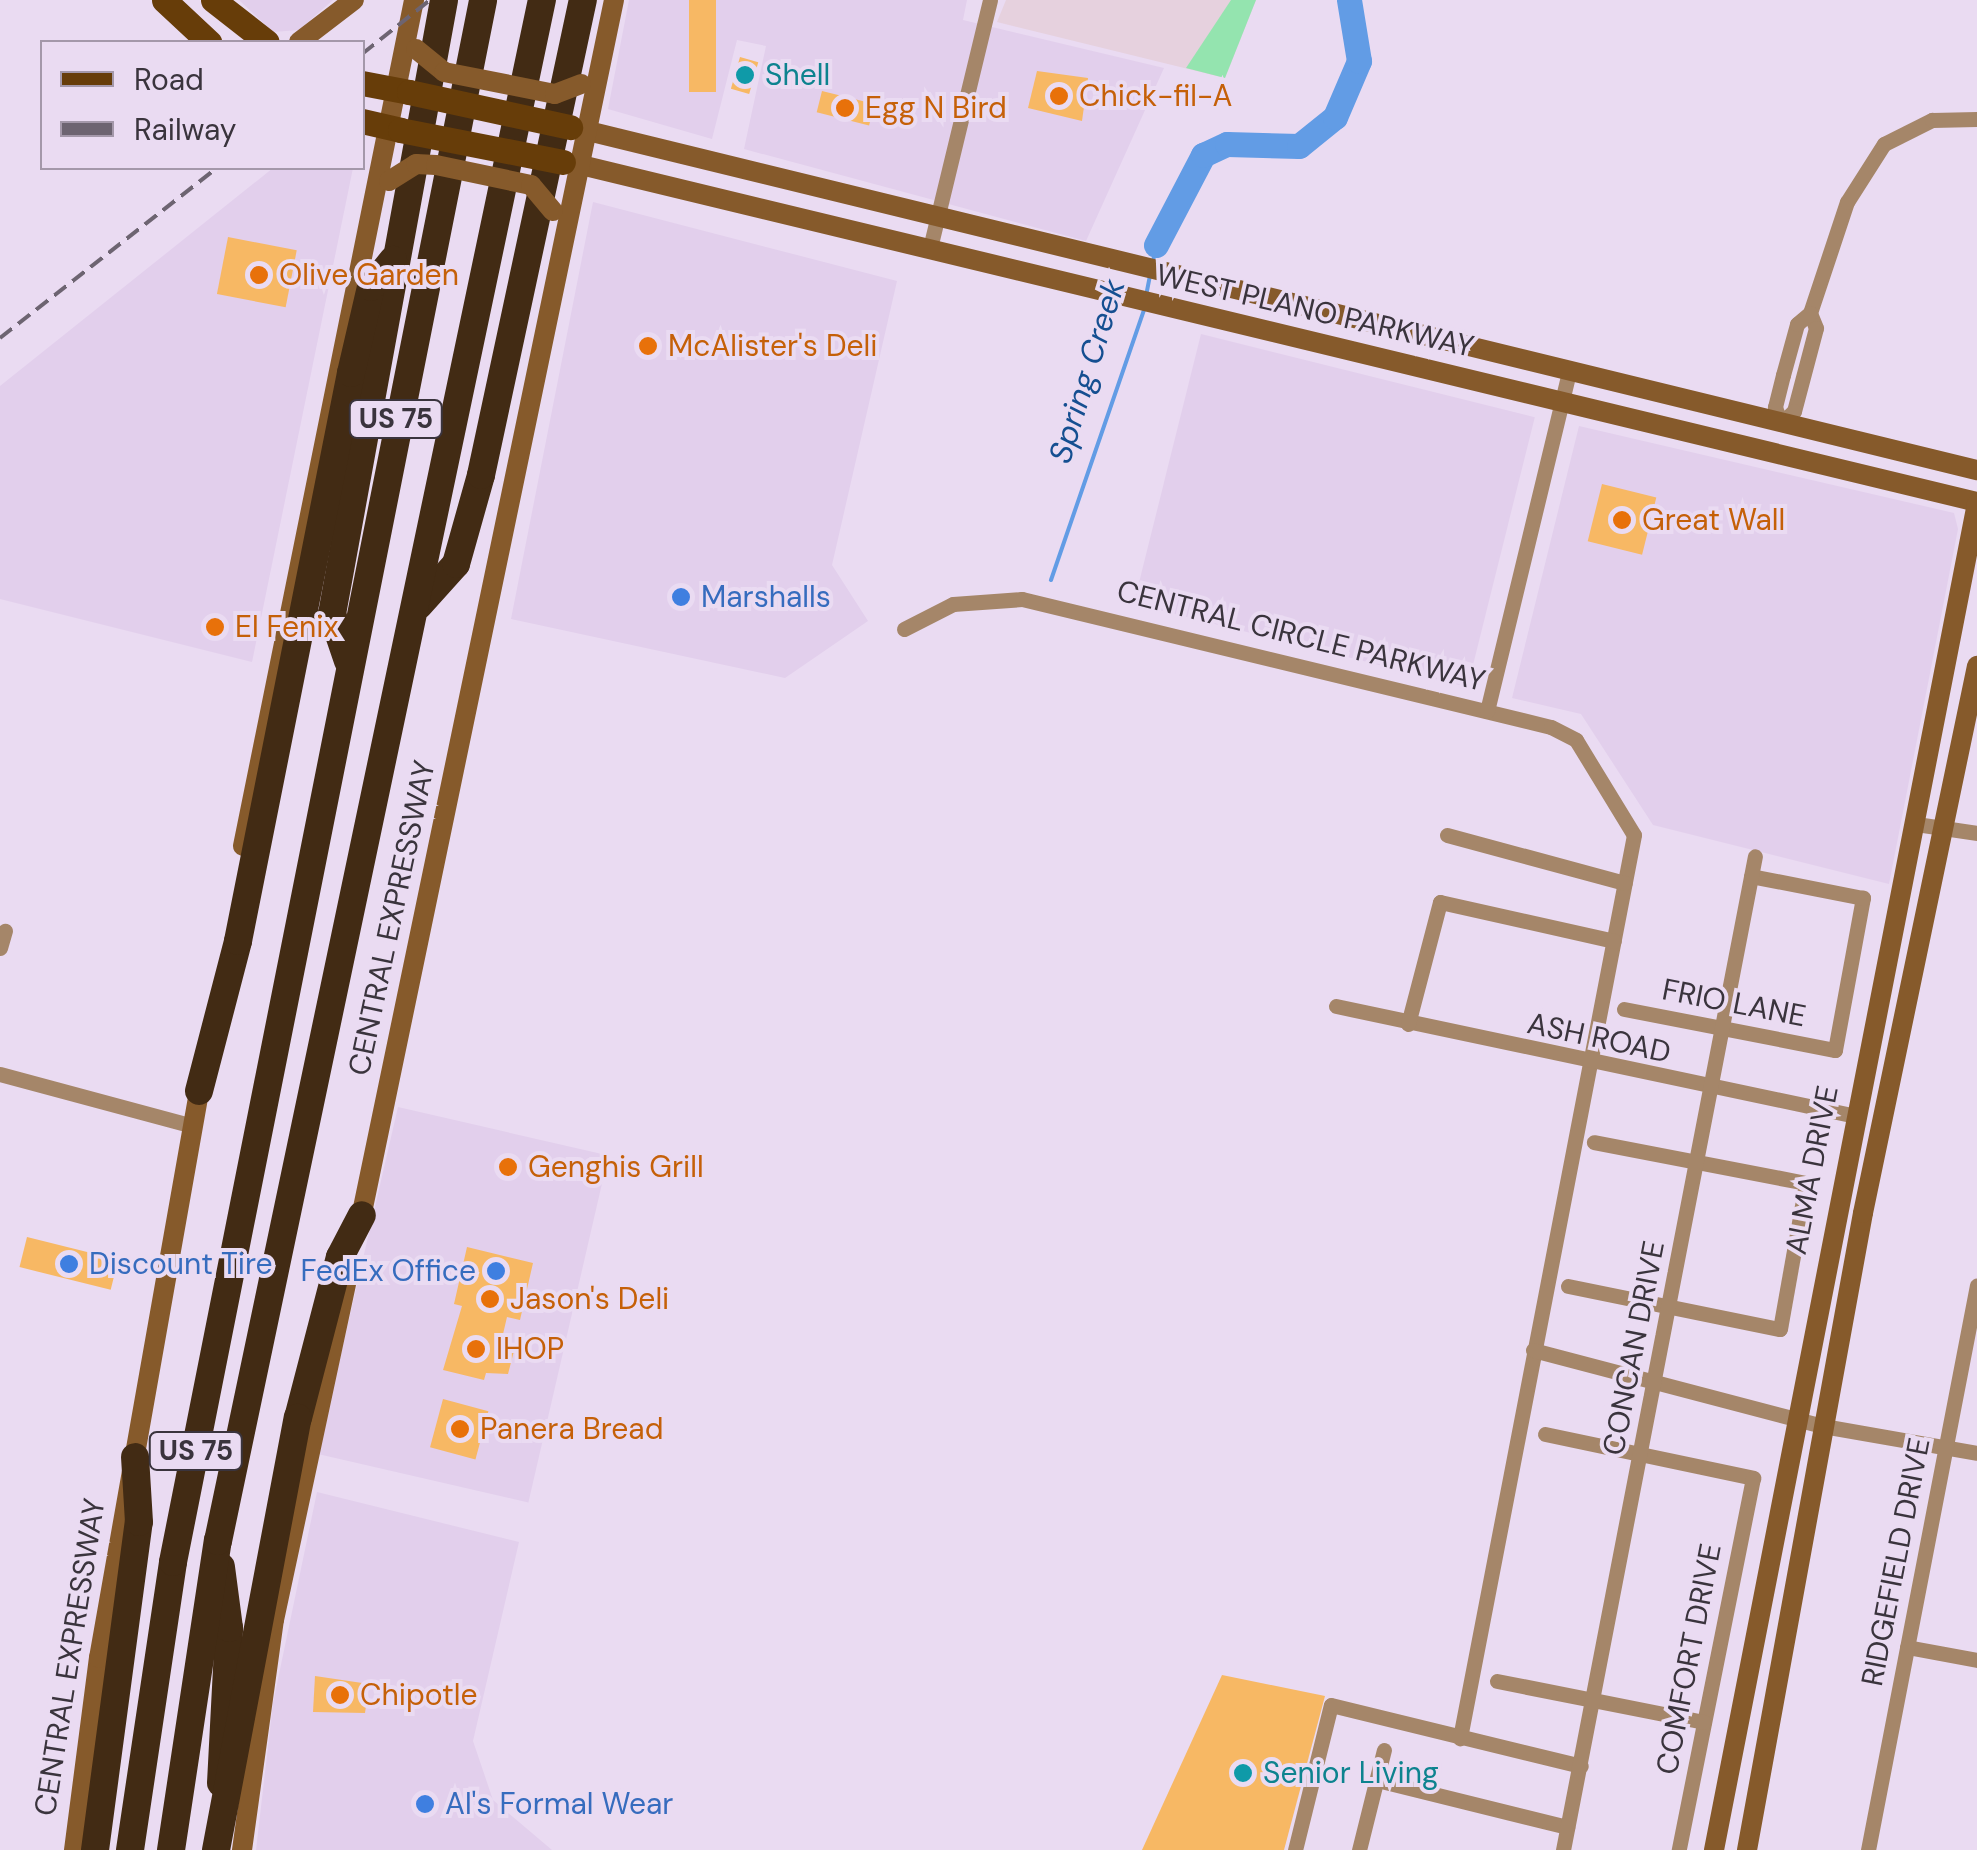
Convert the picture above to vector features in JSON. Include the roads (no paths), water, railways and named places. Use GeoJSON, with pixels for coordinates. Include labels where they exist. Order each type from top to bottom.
{"type":"FeatureCollection","features":[{"type":"Feature","properties":{"kind":"highway"},"geometry":{"type":"LineString","coordinates":[[348,662],[332,614],[392,260],[444,0]]}},
{"type":"Feature","properties":{"kind":"highway","name":"US 75"},"geometry":{"type":"LineString","coordinates":[[130,1850],[173,1562],[482,0]]}},
{"type":"Feature","properties":{"kind":"highway","name":"CENTRAL EXPRESSWAY"},"geometry":{"type":"LineString","coordinates":[[171,1850],[218,1540],[418,606],[542,0]]}},
{"type":"Feature","properties":{"kind":"highway"},"geometry":{"type":"LineString","coordinates":[[418,606],[456,564],[481,475],[583,0]]}},
{"type":"Feature","properties":{"kind":"highway"},"geometry":{"type":"LineString","coordinates":[[199,1092],[238,940],[350,374],[371,287],[392,260]]}},
{"type":"Feature","properties":{"kind":"highway"},"geometry":{"type":"LineString","coordinates":[[218,1850],[298,1418],[340,1257],[362,1215]]}},
{"type":"Feature","properties":{"kind":"highway"},"geometry":{"type":"LineString","coordinates":[[95,1850],[139,1522],[135,1457]]}},
{"type":"Feature","properties":{"kind":"highway"},"geometry":{"type":"LineString","coordinates":[[218,1540],[229,1628],[218,1850]]}},
{"type":"Feature","properties":{"kind":"main road"},"geometry":{"type":"LineString","coordinates":[[164,0],[208,40]]}},
{"type":"Feature","properties":{"kind":"main road"},"geometry":{"type":"LineString","coordinates":[[213,0],[264,40]]}},
{"type":"Feature","properties":{"kind":"main road"},"geometry":{"type":"LineString","coordinates":[[302,40],[354,0]]}},
{"type":"Feature","properties":{"kind":"main road","name":"CENTRAL EXPRESSWAY"},"geometry":{"type":"LineString","coordinates":[[74,1850],[135,1457],[199,1092],[383,126],[402,91],[414,0]]}},
{"type":"Feature","properties":{"kind":"main road","name":"CENTRAL EXPRESSWAY"},"geometry":{"type":"LineString","coordinates":[[242,1850],[282,1578],[362,1215],[564,244],[579,129],[614,0]]}},
{"type":"Feature","properties":{"kind":"main road"},"geometry":{"type":"LineString","coordinates":[[411,41],[444,72],[554,94],[581,84],[604,48]]}},
{"type":"Feature","properties":{"kind":"main road"},"geometry":{"type":"LineString","coordinates":[[365,84],[579,129]]}},
{"type":"Feature","properties":{"kind":"main road"},"geometry":{"type":"LineString","coordinates":[[383,126],[572,164]]}},
{"type":"Feature","properties":{"kind":"main road","name":"WEST PLANO PARKWAY"},"geometry":{"type":"LineString","coordinates":[[579,129],[1977,470]]}},
{"type":"Feature","properties":{"kind":"main road"},"geometry":{"type":"LineString","coordinates":[[370,208],[389,181],[416,164],[436,165],[530,185],[553,211],[564,244]]}},
{"type":"Feature","properties":{"kind":"main road","name":"WEST PLANO PARKWAY"},"geometry":{"type":"LineString","coordinates":[[572,164],[1977,503]]}},
{"type":"Feature","properties":{"kind":"main road"},"geometry":{"type":"LineString","coordinates":[[1227,320],[1233,290]]}},
{"type":"Feature","properties":{"kind":"main road","name":"ALMA DRIVE"},"geometry":{"type":"LineString","coordinates":[[1714,1850],[1851,1116],[1916,824],[1977,503]]}},
{"type":"Feature","properties":{"kind":"main road","name":"ALMA DRIVE"},"geometry":{"type":"LineString","coordinates":[[1747,1850],[1823,1426],[1977,666]]}},
{"type":"Feature","properties":{"kind":"street"},"geometry":{"type":"LineString","coordinates":[[930,248],[990,0]]}},
{"type":"Feature","properties":{"kind":"street"},"geometry":{"type":"LineString","coordinates":[[1773,453],[1781,423],[1775,407],[1797,324],[1810,314],[1847,202],[1884,144],[1932,120],[1977,118]]}},
{"type":"Feature","properties":{"kind":"street"},"geometry":{"type":"LineString","coordinates":[[1487,711],[1569,371]]}},
{"type":"Feature","properties":{"kind":"street","name":"CENTRAL CIRCLE PARKWAY"},"geometry":{"type":"LineString","coordinates":[[904,629],[953,604],[1022,599],[1487,711],[1576,740],[1634,835],[1625,883]]}},
{"type":"Feature","properties":{"kind":"street"},"geometry":{"type":"LineString","coordinates":[[1916,824],[1977,834]]}},
{"type":"Feature","properties":{"kind":"street"},"geometry":{"type":"LineString","coordinates":[[1447,836],[1625,883],[1460,1738]]}},
{"type":"Feature","properties":{"kind":"street","name":"CONCAN DRIVE"},"geometry":{"type":"LineString","coordinates":[[1563,1850],[1755,856]]}},
{"type":"Feature","properties":{"kind":"street","name":"FRIO LANE"},"geometry":{"type":"LineString","coordinates":[[1624,1009],[1835,1050],[1863,898],[1751,876]]}},
{"type":"Feature","properties":{"kind":"street"},"geometry":{"type":"LineString","coordinates":[[1408,1024],[1440,902],[1614,941]]}},
{"type":"Feature","properties":{"kind":"street"},"geometry":{"type":"LineString","coordinates":[[0,948],[4,931]]}},
{"type":"Feature","properties":{"kind":"street","name":"ASH ROAD"},"geometry":{"type":"LineString","coordinates":[[1336,1006],[1591,1066],[1851,1116]]}},
{"type":"Feature","properties":{"kind":"street"},"geometry":{"type":"LineString","coordinates":[[0,1074],[193,1126]]}},
{"type":"Feature","properties":{"kind":"street"},"geometry":{"type":"LineString","coordinates":[[1568,1286],[1780,1329],[1806,1183],[1594,1142]]}},
{"type":"Feature","properties":{"kind":"street","name":"RIDGEFIELD DRIVE"},"geometry":{"type":"LineString","coordinates":[[1868,1850],[1977,1285]]}},
{"type":"Feature","properties":{"kind":"street"},"geometry":{"type":"LineString","coordinates":[[1534,1350],[1823,1426],[1977,1453]]}},
{"type":"Feature","properties":{"kind":"street"},"geometry":{"type":"LineString","coordinates":[[1545,1434],[1642,1454]]}},
{"type":"Feature","properties":{"kind":"street","name":"COMFORT DRIVE"},"geometry":{"type":"LineString","coordinates":[[1642,1454],[1752,1478],[1679,1850]]}},
{"type":"Feature","properties":{"kind":"street"},"geometry":{"type":"LineString","coordinates":[[1908,1647],[1977,1660]]}},
{"type":"Feature","properties":{"kind":"street"},"geometry":{"type":"LineString","coordinates":[[1497,1682],[1704,1722]]}},
{"type":"Feature","properties":{"kind":"street"},"geometry":{"type":"LineString","coordinates":[[1296,1850],[1331,1705],[1580,1766]]}},
{"type":"Feature","properties":{"kind":"street"},"geometry":{"type":"LineString","coordinates":[[1358,1850],[1384,1750]]}},
{"type":"Feature","properties":{"kind":"street"},"geometry":{"type":"LineString","coordinates":[[1377,1780],[1567,1827]]}},
{"type":"Feature","properties":{"kind":"waterway","name":"Spring Creek"},"geometry":{"type":"LineString","coordinates":[[1156,245],[1203,155],[1227,144],[1299,146],[1335,117],[1359,61],[1349,0]]}},
{"type":"Feature","properties":{"kind":"waterway","name":"Spring Creek"},"geometry":{"type":"LineString","coordinates":[[1153,262],[1156,245]]}},
{"type":"Feature","properties":{"kind":"waterway","name":"Spring Creek"},"geometry":{"type":"LineString","coordinates":[[1146,296],[1150,276]]}},
{"type":"Feature","properties":{"kind":"waterway","name":"Spring Creek"},"geometry":{"type":"LineString","coordinates":[[1051,580],[1144,310]]}},
{"type":"Feature","properties":{"kind":"railway"},"geometry":{"type":"LineString","coordinates":[[365,52],[430,0]]}},
{"type":"Feature","properties":{"kind":"railway"},"geometry":{"type":"LineString","coordinates":[[0,338],[214,170]]}},
{"type":"Feature","properties":{"kind":"place","name":"Shell"},"geometry":{"type":"Point","coordinates":[745,75]}},
{"type":"Feature","properties":{"kind":"place","name":"Chick-fil-A"},"geometry":{"type":"Point","coordinates":[1059,96]}},
{"type":"Feature","properties":{"kind":"place","name":"Egg N Bird"},"geometry":{"type":"Point","coordinates":[845,108]}},
{"type":"Feature","properties":{"kind":"place","name":"Olive Garden"},"geometry":{"type":"Point","coordinates":[259,275]}},
{"type":"Feature","properties":{"kind":"place","name":"McAlister's Deli"},"geometry":{"type":"Point","coordinates":[648,346]}},
{"type":"Feature","properties":{"kind":"place","name":"Great Wall"},"geometry":{"type":"Point","coordinates":[1622,520]}},
{"type":"Feature","properties":{"kind":"place","name":"Marshalls"},"geometry":{"type":"Point","coordinates":[681,597]}},
{"type":"Feature","properties":{"kind":"place","name":"El Fenix"},"geometry":{"type":"Point","coordinates":[215,627]}},
{"type":"Feature","properties":{"kind":"place","name":"Genghis Grill"},"geometry":{"type":"Point","coordinates":[508,1167]}},
{"type":"Feature","properties":{"kind":"place","name":"Discount Tire"},"geometry":{"type":"Point","coordinates":[69,1264]}},
{"type":"Feature","properties":{"kind":"place","name":"FedEx Office"},"geometry":{"type":"Point","coordinates":[496,1271]}},
{"type":"Feature","properties":{"kind":"place","name":"Jason's Deli"},"geometry":{"type":"Point","coordinates":[490,1299]}},
{"type":"Feature","properties":{"kind":"place","name":"IHOP"},"geometry":{"type":"Point","coordinates":[476,1349]}},
{"type":"Feature","properties":{"kind":"place","name":"Panera Bread"},"geometry":{"type":"Point","coordinates":[460,1429]}},
{"type":"Feature","properties":{"kind":"place","name":"Chipotle"},"geometry":{"type":"Point","coordinates":[340,1695]}},
{"type":"Feature","properties":{"kind":"place","name":"Senior Living"},"geometry":{"type":"Point","coordinates":[1243,1773]}},
{"type":"Feature","properties":{"kind":"place","name":"Al's Formal Wear"},"geometry":{"type":"Point","coordinates":[425,1804]}}]}
